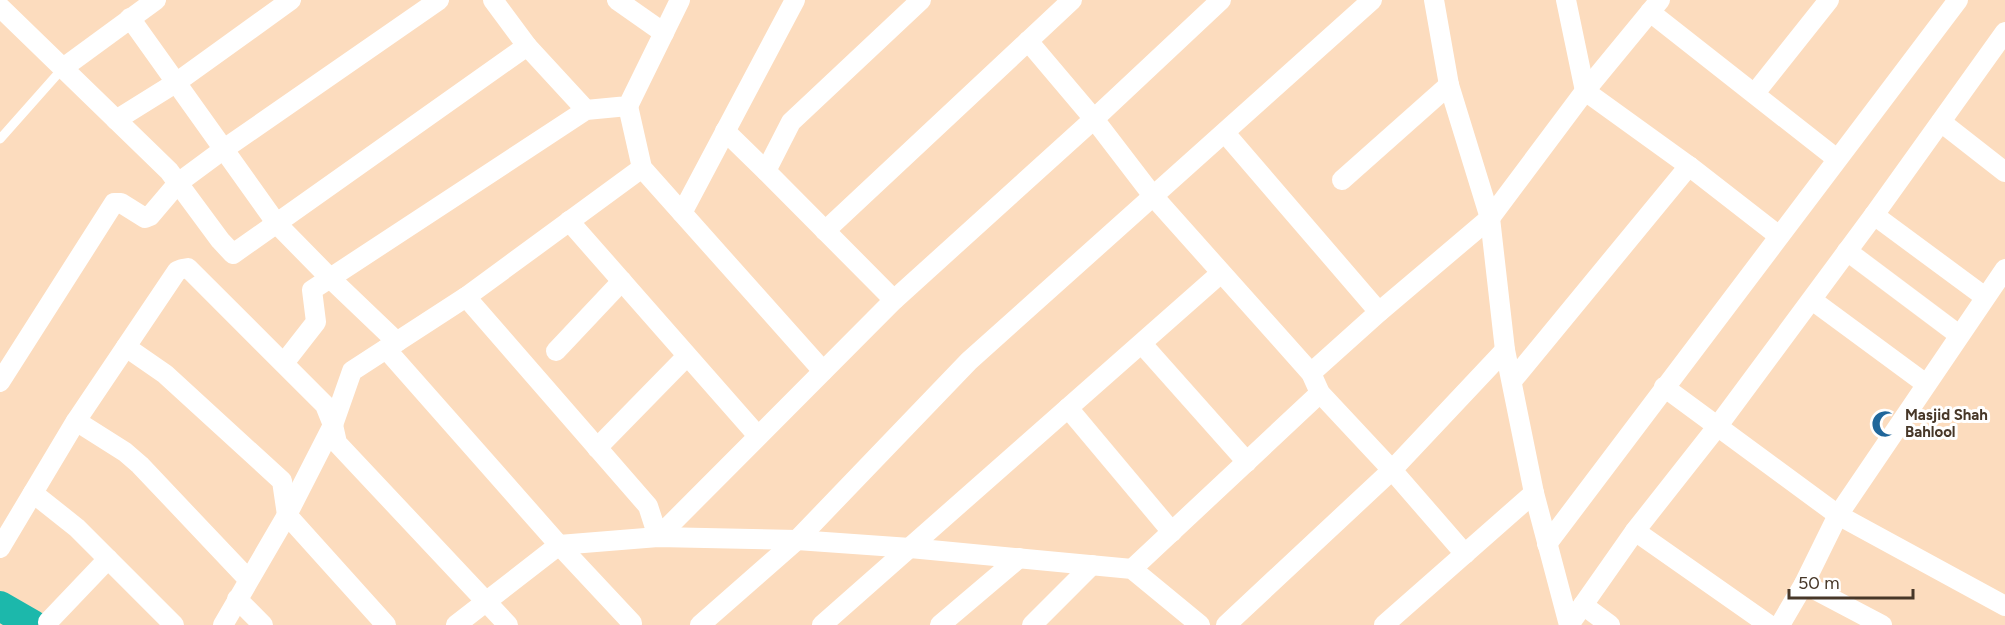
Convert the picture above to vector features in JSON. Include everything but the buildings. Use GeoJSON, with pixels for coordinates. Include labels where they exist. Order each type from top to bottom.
{"type":"FeatureCollection","features":[{"type":"Feature","properties":{"kind":"street"},"geometry":{"type":"LineString","coordinates":[[63,68],[156,0]]}},
{"type":"Feature","properties":{"kind":"street"},"geometry":{"type":"LineString","coordinates":[[116,120],[177,82],[291,0]]}},
{"type":"Feature","properties":{"kind":"street"},"geometry":{"type":"LineString","coordinates":[[0,382],[114,203],[121,203],[145,218],[150,216],[178,183],[439,0]]}},
{"type":"Feature","properties":{"kind":"street"},"geometry":{"type":"LineString","coordinates":[[493,0],[527,46],[586,110]]}},
{"type":"Feature","properties":{"kind":"street"},"geometry":{"type":"LineString","coordinates":[[617,0],[664,33]]}},
{"type":"Feature","properties":{"kind":"street"},"geometry":{"type":"LineString","coordinates":[[680,0],[628,106],[642,168],[823,371]]}},
{"type":"Feature","properties":{"kind":"street"},"geometry":{"type":"LineString","coordinates":[[682,213],[795,0]]}},
{"type":"Feature","properties":{"kind":"street"},"geometry":{"type":"LineString","coordinates":[[825,231],[1072,0]]}},
{"type":"Feature","properties":{"kind":"street"},"geometry":{"type":"LineString","coordinates":[[658,537],[894,300],[1094,119],[1221,0]]}},
{"type":"Feature","properties":{"kind":"street"},"geometry":{"type":"LineString","coordinates":[[700,625],[797,540],[969,362],[1372,0]]}},
{"type":"Feature","properties":{"kind":"street"},"geometry":{"type":"LineString","coordinates":[[1434,0],[1449,85],[1490,218],[1505,350],[1534,493],[1569,625]]}},
{"type":"Feature","properties":{"kind":"street"},"geometry":{"type":"LineString","coordinates":[[1566,0],[1585,91],[1689,166],[1779,236]]}},
{"type":"Feature","properties":{"kind":"street"},"geometry":{"type":"LineString","coordinates":[[1755,93],[1828,0]]}},
{"type":"Feature","properties":{"kind":"street"},"geometry":{"type":"LineString","coordinates":[[1547,543],[1958,0]]}},
{"type":"Feature","properties":{"kind":"street"},"geometry":{"type":"LineString","coordinates":[[766,171],[791,122],[915,2]]}},
{"type":"Feature","properties":{"kind":"street"},"geometry":{"type":"LineString","coordinates":[[1311,373],[1490,218],[1585,91],[1655,6],[1755,93],[1837,159]]}},
{"type":"Feature","properties":{"kind":"street"},"geometry":{"type":"LineString","coordinates":[[0,7],[169,171],[233,254],[527,46]]}},
{"type":"Feature","properties":{"kind":"street"},"geometry":{"type":"LineString","coordinates":[[130,18],[277,224],[392,345],[559,545],[632,623]]}},
{"type":"Feature","properties":{"kind":"street"},"geometry":{"type":"LineString","coordinates":[[1569,625],[1635,531],[1717,427],[1812,300],[2003,38]]}},
{"type":"Feature","properties":{"kind":"street"},"geometry":{"type":"LineString","coordinates":[[1028,41],[1094,119],[1152,196],[1311,373],[1320,393],[1392,470],[1465,554]]}},
{"type":"Feature","properties":{"kind":"street"},"geometry":{"type":"LineString","coordinates":[[1342,180],[1449,85]]}},
{"type":"Feature","properties":{"kind":"street"},"geometry":{"type":"LineString","coordinates":[[284,363],[316,321],[312,290],[586,110],[628,106]]}},
{"type":"Feature","properties":{"kind":"street"},"geometry":{"type":"LineString","coordinates":[[1941,122],[2005,172]]}},
{"type":"Feature","properties":{"kind":"street"},"geometry":{"type":"LineString","coordinates":[[726,131],[894,300]]}},
{"type":"Feature","properties":{"kind":"street"},"geometry":{"type":"LineString","coordinates":[[1225,133],[1379,312]]}},
{"type":"Feature","properties":{"kind":"street"},"geometry":{"type":"LineString","coordinates":[[1512,381],[1689,166]]}},
{"type":"Feature","properties":{"kind":"street"},"geometry":{"type":"LineString","coordinates":[[223,625],[287,515],[333,425],[352,371],[466,297],[642,168]]}},
{"type":"Feature","properties":{"kind":"street"},"geometry":{"type":"LineString","coordinates":[[1874,216],[1985,297]]}},
{"type":"Feature","properties":{"kind":"street"},"geometry":{"type":"LineString","coordinates":[[569,221],[758,436]]}},
{"type":"Feature","properties":{"kind":"street"},"geometry":{"type":"LineString","coordinates":[[1847,251],[1959,335]]}},
{"type":"Feature","properties":{"kind":"street"},"geometry":{"type":"LineString","coordinates":[[0,548],[76,421],[177,271],[188,268],[325,405],[337,443],[508,625]]}},
{"type":"Feature","properties":{"kind":"street"},"geometry":{"type":"LineString","coordinates":[[1780,625],[1804,584],[1838,515],[2005,268]]}},
{"type":"Feature","properties":{"kind":"street"},"geometry":{"type":"LineString","coordinates":[[822,625],[1221,273]]}},
{"type":"Feature","properties":{"kind":"street"},"geometry":{"type":"LineString","coordinates":[[555,351],[622,281]]}},
{"type":"Feature","properties":{"kind":"street"},"geometry":{"type":"LineString","coordinates":[[466,297],[648,506],[658,537]]}},
{"type":"Feature","properties":{"kind":"street"},"geometry":{"type":"LineString","coordinates":[[1812,300],[1926,384]]}},
{"type":"Feature","properties":{"kind":"street"},"geometry":{"type":"LineString","coordinates":[[1142,344],[1247,462]]}},
{"type":"Feature","properties":{"kind":"street"},"geometry":{"type":"LineString","coordinates":[[126,347],[165,374],[282,480],[287,515],[386,625]]}},
{"type":"Feature","properties":{"kind":"street"},"geometry":{"type":"LineString","coordinates":[[1226,625],[1392,470],[1505,350]]}},
{"type":"Feature","properties":{"kind":"street"},"geometry":{"type":"LineString","coordinates":[[597,448],[687,356]]}},
{"type":"Feature","properties":{"kind":"street"},"geometry":{"type":"LineString","coordinates":[[1664,387],[1838,515],[2005,606]]}},
{"type":"Feature","properties":{"kind":"street"},"geometry":{"type":"LineString","coordinates":[[1132,569],[1320,393]]}},
{"type":"Feature","properties":{"kind":"street"},"geometry":{"type":"LineString","coordinates":[[1068,408],[1172,532]]}},
{"type":"Feature","properties":{"kind":"street"},"geometry":{"type":"LineString","coordinates":[[76,421],[125,452],[140,465],[248,579]]}},
{"type":"Feature","properties":{"kind":"street"},"geometry":{"type":"LineString","coordinates":[[33,493],[77,528],[174,625]]}},
{"type":"Feature","properties":{"kind":"street"},"geometry":{"type":"LineString","coordinates":[[1384,625],[1534,493]]}},
{"type":"Feature","properties":{"kind":"street"},"geometry":{"type":"LineString","coordinates":[[1635,531],[1769,625]]}},
{"type":"Feature","properties":{"kind":"street"},"geometry":{"type":"LineString","coordinates":[[456,625],[559,545],[658,537],[797,540],[1132,569],[1188,621]]}},
{"type":"Feature","properties":{"kind":"street"},"geometry":{"type":"LineString","coordinates":[[940,625],[1019,558]]}},
{"type":"Feature","properties":{"kind":"street"},"geometry":{"type":"LineString","coordinates":[[48,622],[108,560]]}},
{"type":"Feature","properties":{"kind":"street"},"geometry":{"type":"LineString","coordinates":[[1032,625],[1092,565]]}},
{"type":"Feature","properties":{"kind":"street"},"geometry":{"type":"LineString","coordinates":[[1804,584],[1882,625]]}},
{"type":"Feature","properties":{"kind":"street"},"geometry":{"type":"LineString","coordinates":[[237,599],[263,625]]}},
{"type":"Feature","properties":{"kind":"street"},"geometry":{"type":"LineString","coordinates":[[1583,605],[1610,625]]}},
{"type":"Feature","properties":{"kind":"lane"},"geometry":{"type":"LineString","coordinates":[[0,139],[63,68]]}},
{"type":"Feature","properties":{"kind":"waterway"},"geometry":{"type":"LineString","coordinates":[[0,606],[33,625]]}},
{"type":"Feature","properties":{"kind":"place","name":"Masjid Shah Bahlool"},"geometry":{"type":"Point","coordinates":[1885,424]}}]}
